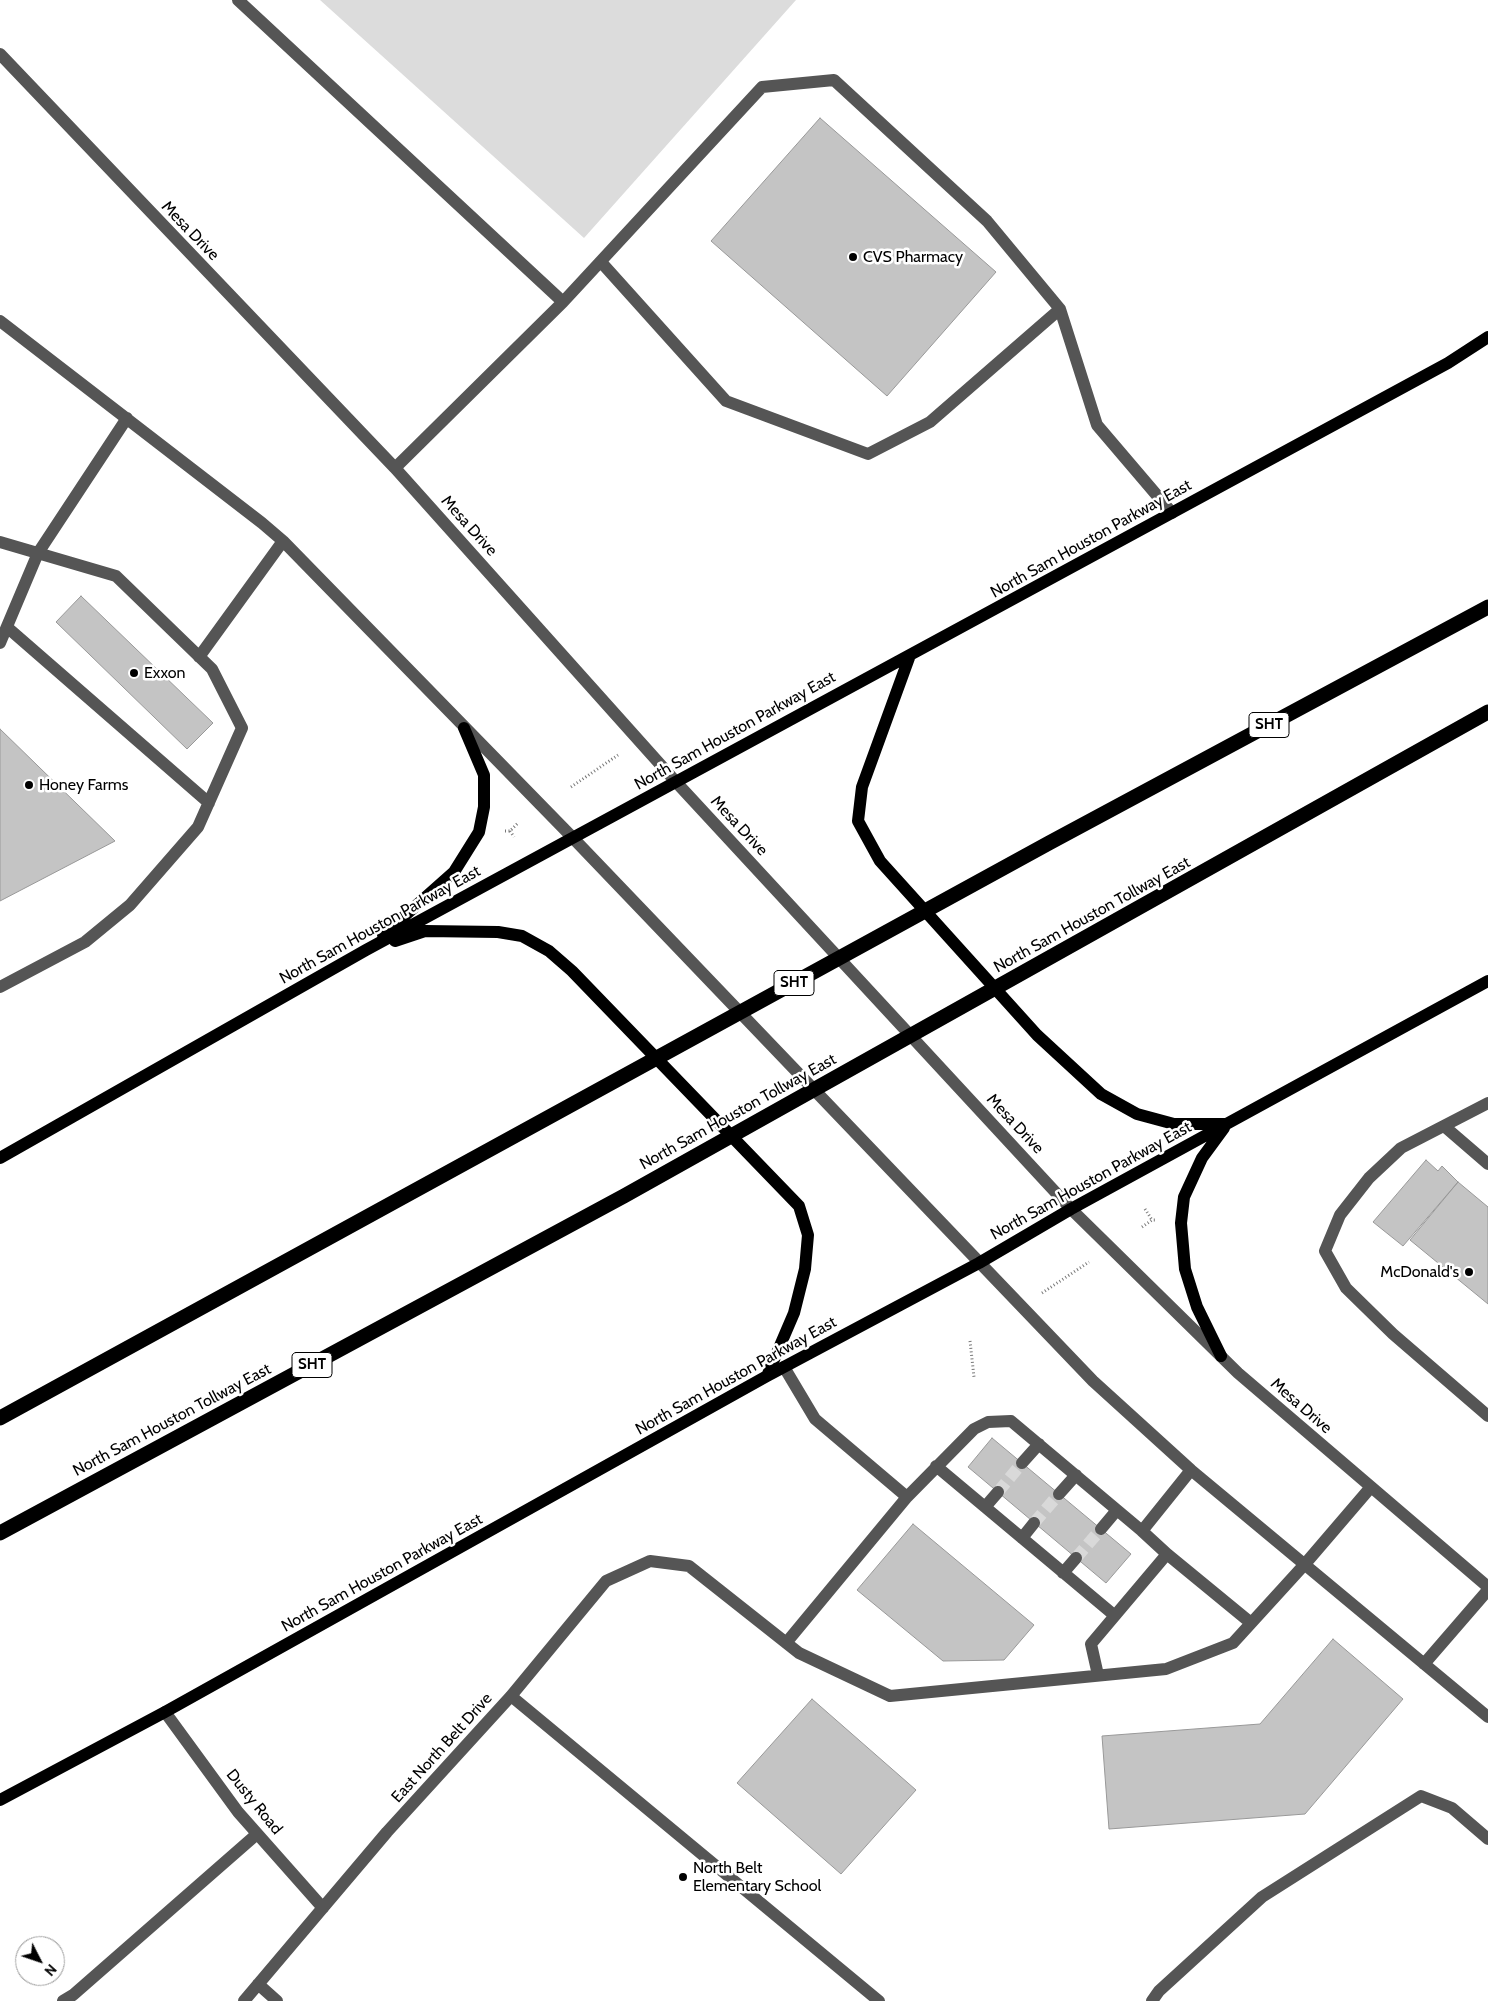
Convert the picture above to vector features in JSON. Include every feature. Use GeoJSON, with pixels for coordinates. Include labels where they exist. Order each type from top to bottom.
{"type":"FeatureCollection","features":[{"type":"Feature","properties":{"kind":"highway","name":"SHT"},"geometry":{"type":"LineString","coordinates":[[0,1418],[540,1124],[1049,843],[1488,607]]}},
{"type":"Feature","properties":{"kind":"highway","name":"North Sam Houston Tollway East"},"geometry":{"type":"LineString","coordinates":[[0,1533],[624,1196],[1488,712]]}},
{"type":"Feature","properties":{"kind":"main road","name":"North Sam Houston Parkway East"},"geometry":{"type":"LineString","coordinates":[[0,1158],[366,950],[909,658],[1448,363],[1488,337]]}},
{"type":"Feature","properties":{"kind":"main road"},"geometry":{"type":"LineString","coordinates":[[909,658],[862,787],[858,821],[880,860],[1037,1034],[1101,1094],[1137,1114],[1174,1124],[1227,1124]]}},
{"type":"Feature","properties":{"kind":"main road"},"geometry":{"type":"LineString","coordinates":[[366,950],[454,872],[479,832],[484,807],[484,775],[464,728]]}},
{"type":"Feature","properties":{"kind":"main road"},"geometry":{"type":"LineString","coordinates":[[366,950],[425,931],[498,932],[522,936],[549,951],[572,972],[774,1179],[798,1206],[808,1234],[805,1269],[794,1313],[767,1376]]}},
{"type":"Feature","properties":{"kind":"main road","name":"North Sam Houston Parkway East"},"geometry":{"type":"LineString","coordinates":[[0,1800],[165,1712],[767,1376],[979,1263],[1071,1209],[1488,980]]}},
{"type":"Feature","properties":{"kind":"main road"},"geometry":{"type":"LineString","coordinates":[[1221,1356],[1197,1307],[1185,1269],[1181,1223],[1184,1197],[1202,1158],[1227,1124]]}},
{"type":"Feature","properties":{"kind":"street"},"geometry":{"type":"LineString","coordinates":[[238,0],[563,302]]}},
{"type":"Feature","properties":{"kind":"street","name":"Mesa Drive"},"geometry":{"type":"LineString","coordinates":[[0,54],[395,468],[676,782],[1071,1209],[1221,1356],[1488,1588]]}},
{"type":"Feature","properties":{"kind":"street"},"geometry":{"type":"LineString","coordinates":[[395,468],[563,302],[762,87],[834,80],[986,221],[1060,309],[1097,425],[1172,513]]}},
{"type":"Feature","properties":{"kind":"street"},"geometry":{"type":"LineString","coordinates":[[601,262],[726,401],[868,454],[930,422],[1060,309]]}},
{"type":"Feature","properties":{"kind":"street"},"geometry":{"type":"LineString","coordinates":[[0,321],[262,523],[283,542],[572,838],[1093,1381],[1191,1470],[1488,1717]]}},
{"type":"Feature","properties":{"kind":"street"},"geometry":{"type":"LineString","coordinates":[[0,643],[8,628],[38,553],[127,418]]}},
{"type":"Feature","properties":{"kind":"street"},"geometry":{"type":"LineString","coordinates":[[0,542],[116,576],[212,669],[242,728],[198,827],[130,905],[85,942],[0,987]]}},
{"type":"Feature","properties":{"kind":"street"},"geometry":{"type":"LineString","coordinates":[[199,657],[283,542]]}},
{"type":"Feature","properties":{"kind":"street"},"geometry":{"type":"LineString","coordinates":[[8,628],[209,803]]}},
{"type":"Feature","properties":{"kind":"street"},"geometry":{"type":"LineString","coordinates":[[1488,1103],[1401,1148],[1368,1178],[1340,1215],[1325,1251],[1346,1288],[1393,1334],[1488,1416]]}},
{"type":"Feature","properties":{"kind":"street"},"geometry":{"type":"LineString","coordinates":[[1444,1126],[1488,1164]]}},
{"type":"Feature","properties":{"kind":"street"},"geometry":{"type":"LineString","coordinates":[[784,1367],[815,1419],[907,1497]]}},
{"type":"Feature","properties":{"kind":"street"},"geometry":{"type":"LineString","coordinates":[[1251,1623],[1011,1421],[988,1422],[974,1429],[936,1466],[907,1497],[786,1643],[799,1653],[890,1696],[1166,1669],[1233,1643],[1305,1564],[1371,1487]]}},
{"type":"Feature","properties":{"kind":"street"},"geometry":{"type":"LineString","coordinates":[[1022,1463],[1039,1444]]}},
{"type":"Feature","properties":{"kind":"street"},"geometry":{"type":"LineString","coordinates":[[936,1466],[1114,1615]]}},
{"type":"Feature","properties":{"kind":"street"},"geometry":{"type":"LineString","coordinates":[[1142,1531],[1191,1470]]}},
{"type":"Feature","properties":{"kind":"street"},"geometry":{"type":"LineString","coordinates":[[1059,1494],[1076,1475]]}},
{"type":"Feature","properties":{"kind":"street"},"geometry":{"type":"LineString","coordinates":[[985,1507],[998,1492]]}},
{"type":"Feature","properties":{"kind":"street"},"geometry":{"type":"LineString","coordinates":[[1101,1530],[1117,1510]]}},
{"type":"Feature","properties":{"kind":"street"},"geometry":{"type":"LineString","coordinates":[[1022,1538],[1034,1523]]}},
{"type":"Feature","properties":{"kind":"street"},"geometry":{"type":"LineString","coordinates":[[1098,1675],[1091,1644],[1167,1554]]}},
{"type":"Feature","properties":{"kind":"street"},"geometry":{"type":"LineString","coordinates":[[1063,1573],[1076,1558]]}},
{"type":"Feature","properties":{"kind":"street","name":"East North Belt Drive"},"geometry":{"type":"LineString","coordinates":[[244,2001],[387,1832],[512,1696],[606,1581],[650,1561],[689,1566],[786,1643]]}},
{"type":"Feature","properties":{"kind":"street"},"geometry":{"type":"LineString","coordinates":[[1424,1664],[1488,1588]]}},
{"type":"Feature","properties":{"kind":"street"},"geometry":{"type":"LineString","coordinates":[[512,1696],[875,2000]]}},
{"type":"Feature","properties":{"kind":"street","name":"Dusty Road"},"geometry":{"type":"LineString","coordinates":[[165,1712],[257,1834],[322,1908]]}},
{"type":"Feature","properties":{"kind":"street"},"geometry":{"type":"LineString","coordinates":[[1152,2001],[1159,1991],[1262,1897],[1421,1796],[1452,1808],[1488,1839]]}},
{"type":"Feature","properties":{"kind":"street"},"geometry":{"type":"LineString","coordinates":[[63,2001],[73,1995],[257,1834]]}},
{"type":"Feature","properties":{"kind":"street"},"geometry":{"type":"LineString","coordinates":[[258,1984],[277,2001]]}},
{"type":"Feature","properties":{"kind":"path"},"geometry":{"type":"LineString","coordinates":[[571,787],[620,753]]}},
{"type":"Feature","properties":{"kind":"path"},"geometry":{"type":"LineString","coordinates":[[514,837],[510,831],[518,822]]}},
{"type":"Feature","properties":{"kind":"path"},"geometry":{"type":"LineString","coordinates":[[1142,1227],[1152,1220],[1144,1209]]}},
{"type":"Feature","properties":{"kind":"path"},"geometry":{"type":"LineString","coordinates":[[1038,1296],[1090,1261]]}},
{"type":"Feature","properties":{"kind":"path"},"geometry":{"type":"LineString","coordinates":[[970,1341],[974,1377]]}},
{"type":"Feature","properties":{"kind":"shaded area"},"geometry":{"type":"Polygon","coordinates":[[[320,0],[796,0],[584,238],[320,0]]]}},
{"type":"Feature","properties":{"kind":"building","name":"CVS Pharmacy"},"geometry":{"type":"Polygon","coordinates":[[[820,118],[996,272],[887,396],[711,241],[820,118]]]}},
{"type":"Feature","properties":{"kind":"building","name":"Exxon"},"geometry":{"type":"Polygon","coordinates":[[[81,596],[213,723],[187,749],[56,622],[81,596]]]}},
{"type":"Feature","properties":{"kind":"building","name":"Honey Farms"},"geometry":{"type":"Polygon","coordinates":[[[0,729],[115,841],[0,901],[0,729]]]}},
{"type":"Feature","properties":{"kind":"building"},"geometry":{"type":"Polygon","coordinates":[[[1426,1160],[1438,1171],[1442,1166],[1458,1182],[1403,1246],[1373,1222],[1426,1160]]]}},
{"type":"Feature","properties":{"kind":"building","name":"McDonald's"},"geometry":{"type":"Polygon","coordinates":[[[1458,1182],[1488,1207],[1488,1304],[1410,1240],[1458,1182]]]}},
{"type":"Feature","properties":{"kind":"building"},"geometry":{"type":"Polygon","coordinates":[[[992,1438],[1131,1554],[1106,1583],[968,1467],[992,1438]]]}},
{"type":"Feature","properties":{"kind":"building"},"geometry":{"type":"Polygon","coordinates":[[[913,1524],[1034,1625],[1004,1660],[943,1661],[857,1590],[913,1524]]]}},
{"type":"Feature","properties":{"kind":"building"},"geometry":{"type":"Polygon","coordinates":[[[1333,1639],[1403,1699],[1305,1814],[1109,1829],[1102,1736],[1260,1724],[1333,1639]]]}},
{"type":"Feature","properties":{"kind":"building"},"geometry":{"type":"Polygon","coordinates":[[[812,1699],[916,1790],[841,1874],[737,1783],[812,1699]]]}},
{"type":"Feature","properties":{"kind":"tunnel"},"geometry":{"type":"LineString","coordinates":[[998,1492],[1022,1463]]}},
{"type":"Feature","properties":{"kind":"tunnel"},"geometry":{"type":"LineString","coordinates":[[1034,1523],[1059,1494]]}},
{"type":"Feature","properties":{"kind":"tunnel"},"geometry":{"type":"LineString","coordinates":[[1076,1558],[1101,1529]]}},
{"type":"Feature","properties":{"kind":"place","name":"CVS Pharmacy"},"geometry":{"type":"Point","coordinates":[853,257]}},
{"type":"Feature","properties":{"kind":"place","name":"Exxon"},"geometry":{"type":"Point","coordinates":[134,673]}},
{"type":"Feature","properties":{"kind":"place","name":"Honey Farms"},"geometry":{"type":"Point","coordinates":[29,785]}},
{"type":"Feature","properties":{"kind":"place","name":"McDonald's"},"geometry":{"type":"Point","coordinates":[1469,1272]}},
{"type":"Feature","properties":{"kind":"place","name":"North Belt Elementary School"},"geometry":{"type":"Point","coordinates":[683,1877]}}]}
